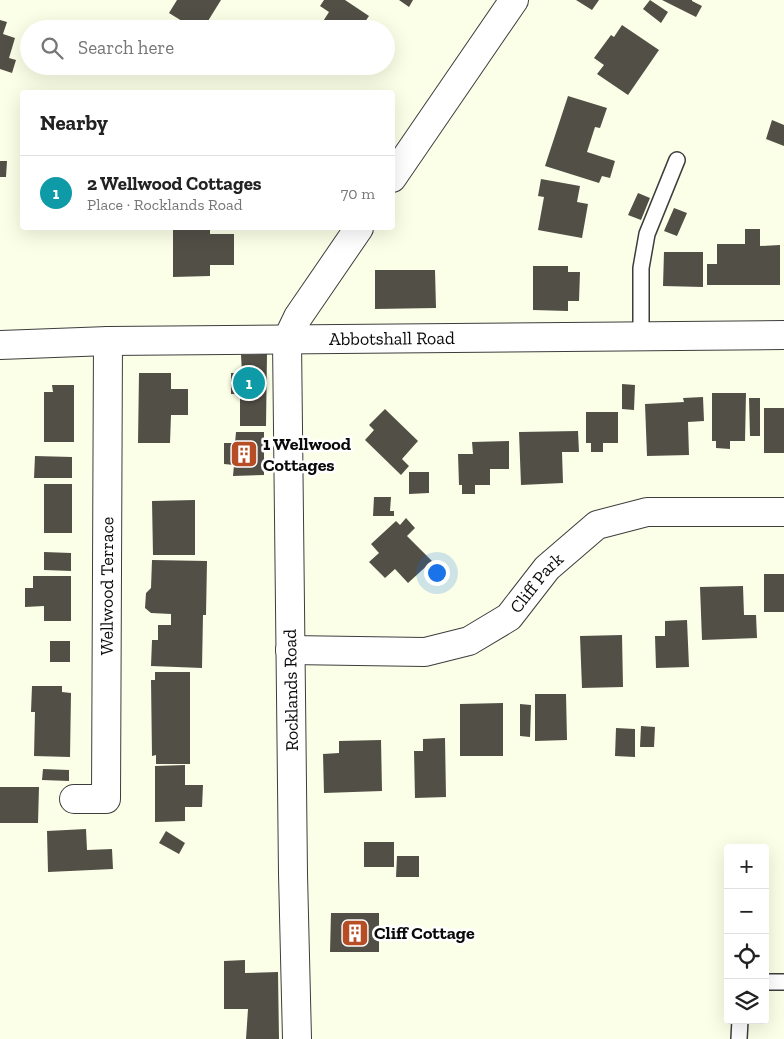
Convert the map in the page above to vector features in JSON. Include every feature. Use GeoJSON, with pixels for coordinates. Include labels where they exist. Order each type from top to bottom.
{"type":"FeatureCollection","features":[{"type":"Feature","properties":{"kind":"street"},"geometry":{"type":"LineString","coordinates":[[395,174],[514,0]]}},
{"type":"Feature","properties":{"kind":"street"},"geometry":{"type":"LineString","coordinates":[[287,340],[298,317],[358,230]]}},
{"type":"Feature","properties":{"kind":"street","name":"Abbotshall Road"},"geometry":{"type":"LineString","coordinates":[[0,345],[108,341],[784,335]]}},
{"type":"Feature","properties":{"kind":"street","name":"Rocklands Road"},"geometry":{"type":"LineString","coordinates":[[287,340],[297,1039]]}},
{"type":"Feature","properties":{"kind":"street","name":"Wellwood Terrace"},"geometry":{"type":"LineString","coordinates":[[74,799],[106,799],[108,341]]}},
{"type":"Feature","properties":{"kind":"street","name":"Cliff Park"},"geometry":{"type":"LineString","coordinates":[[290,650],[425,652],[469,641],[509,617],[547,568],[597,525],[648,512],[784,512]]}},
{"type":"Feature","properties":{"kind":"lane"},"geometry":{"type":"LineString","coordinates":[[641,337],[641,268],[647,234],[677,160]]}},
{"type":"Feature","properties":{"kind":"lane"},"geometry":{"type":"LineString","coordinates":[[769,982],[784,982]]}},
{"type":"Feature","properties":{"kind":"lane"},"geometry":{"type":"LineString","coordinates":[[739,1039],[740,1024]]}},
{"type":"Feature","properties":{"kind":"building"},"geometry":{"type":"Polygon","coordinates":[[[177,0],[221,0],[209,20],[180,20],[169,13],[177,0]]]}},
{"type":"Feature","properties":{"kind":"building"},"geometry":{"type":"Polygon","coordinates":[[[324,0],[345,0],[369,16],[366,20],[324,20],[329,12],[320,6],[324,0]]]}},
{"type":"Feature","properties":{"kind":"building"},"geometry":{"type":"Polygon","coordinates":[[[399,0],[413,0],[409,7],[399,0]]]}},
{"type":"Feature","properties":{"kind":"building"},"geometry":{"type":"Polygon","coordinates":[[[576,0],[599,0],[592,10],[576,0]]]}},
{"type":"Feature","properties":{"kind":"building"},"geometry":{"type":"Polygon","coordinates":[[[650,0],[668,12],[661,23],[643,9],[650,0]]]}},
{"type":"Feature","properties":{"kind":"building"},"geometry":{"type":"Polygon","coordinates":[[[662,0],[692,0],[702,6],[696,17],[662,0]]]}},
{"type":"Feature","properties":{"kind":"building"},"geometry":{"type":"Polygon","coordinates":[[[0,20],[7,22],[3,34],[15,38],[9,58],[16,60],[12,73],[0,69],[0,20]]]}},
{"type":"Feature","properties":{"kind":"building"},"geometry":{"type":"Polygon","coordinates":[[[622,25],[659,50],[628,95],[597,74],[604,65],[594,58],[611,35],[614,37],[622,25]]]}},
{"type":"Feature","properties":{"kind":"building"},"geometry":{"type":"Polygon","coordinates":[[[568,96],[607,108],[600,128],[595,127],[587,152],[615,161],[610,178],[602,176],[599,183],[545,166],[568,96]]]}},
{"type":"Feature","properties":{"kind":"building"},"geometry":{"type":"Polygon","coordinates":[[[772,120],[784,125],[784,146],[766,139],[772,120]]]}},
{"type":"Feature","properties":{"kind":"building"},"geometry":{"type":"Polygon","coordinates":[[[0,161],[7,161],[6,177],[0,177],[0,161]]]}},
{"type":"Feature","properties":{"kind":"building"},"geometry":{"type":"Polygon","coordinates":[[[541,179],[580,186],[577,202],[588,204],[582,238],[538,230],[544,197],[538,196],[541,179]]]}},
{"type":"Feature","properties":{"kind":"building"},"geometry":{"type":"Polygon","coordinates":[[[638,193],[650,198],[641,220],[628,215],[638,193]]]}},
{"type":"Feature","properties":{"kind":"building"},"geometry":{"type":"Polygon","coordinates":[[[674,208],[687,213],[677,236],[664,231],[674,208]]]}},
{"type":"Feature","properties":{"kind":"building"},"geometry":{"type":"Polygon","coordinates":[[[745,229],[760,229],[760,246],[780,245],[780,285],[707,285],[707,264],[717,264],[717,244],[745,244],[745,229]]]}},
{"type":"Feature","properties":{"kind":"building"},"geometry":{"type":"Polygon","coordinates":[[[173,230],[210,230],[210,234],[234,234],[234,265],[210,265],[210,276],[173,277],[173,230]]]}},
{"type":"Feature","properties":{"kind":"building"},"geometry":{"type":"Polygon","coordinates":[[[664,252],[703,252],[703,287],[663,286],[664,252]]]}},
{"type":"Feature","properties":{"kind":"building"},"geometry":{"type":"Polygon","coordinates":[[[533,266],[568,266],[568,272],[580,272],[579,301],[568,301],[568,311],[533,310],[533,266]]]}},
{"type":"Feature","properties":{"kind":"building"},"geometry":{"type":"Polygon","coordinates":[[[375,270],[435,270],[436,308],[375,309],[375,270]]]}},
{"type":"Feature","properties":{"kind":"building"},"geometry":{"type":"Polygon","coordinates":[[[267,354],[266,426],[240,426],[240,394],[231,394],[231,373],[242,373],[241,355],[267,354]]]}},
{"type":"Feature","properties":{"kind":"building"},"geometry":{"type":"Polygon","coordinates":[[[139,373],[171,373],[171,389],[188,389],[188,415],[171,415],[170,443],[138,443],[139,373]]]}},
{"type":"Feature","properties":{"kind":"building"},"geometry":{"type":"Polygon","coordinates":[[[622,384],[635,385],[634,410],[622,409],[622,384]]]}},
{"type":"Feature","properties":{"kind":"building"},"geometry":{"type":"Polygon","coordinates":[[[52,385],[74,385],[74,442],[44,442],[44,392],[53,392],[52,385]]]}},
{"type":"Feature","properties":{"kind":"building"},"geometry":{"type":"Polygon","coordinates":[[[712,393],[746,393],[745,441],[730,441],[730,449],[716,448],[716,441],[712,441],[712,393]]]}},
{"type":"Feature","properties":{"kind":"building"},"geometry":{"type":"Polygon","coordinates":[[[703,397],[704,421],[688,422],[689,455],[647,456],[645,404],[684,402],[683,398],[703,397]]]}},
{"type":"Feature","properties":{"kind":"building"},"geometry":{"type":"Polygon","coordinates":[[[749,398],[760,398],[760,436],[750,436],[749,398]]]}},
{"type":"Feature","properties":{"kind":"building"},"geometry":{"type":"Polygon","coordinates":[[[764,408],[784,408],[784,453],[764,453],[764,408]]]}},
{"type":"Feature","properties":{"kind":"building"},"geometry":{"type":"Polygon","coordinates":[[[385,409],[418,441],[402,459],[409,466],[401,475],[365,440],[374,430],[369,425],[385,409]]]}},
{"type":"Feature","properties":{"kind":"building"},"geometry":{"type":"Polygon","coordinates":[[[586,412],[618,412],[618,443],[603,443],[603,452],[591,452],[591,443],[586,443],[586,412]]]}},
{"type":"Feature","properties":{"kind":"building"},"geometry":{"type":"Polygon","coordinates":[[[578,431],[579,452],[562,452],[563,483],[521,485],[519,432],[578,431]]]}},
{"type":"Feature","properties":{"kind":"building","name":"1 Wellwood Cottages"},"geometry":{"type":"Polygon","coordinates":[[[236,432],[264,432],[264,475],[233,476],[234,465],[224,464],[224,443],[235,443],[236,432]]]}},
{"type":"Feature","properties":{"kind":"building"},"geometry":{"type":"Polygon","coordinates":[[[509,441],[509,469],[490,469],[490,485],[475,485],[475,494],[462,494],[462,485],[459,485],[458,454],[473,454],[472,442],[509,441]]]}},
{"type":"Feature","properties":{"kind":"building"},"geometry":{"type":"Polygon","coordinates":[[[35,456],[72,457],[72,478],[34,478],[35,456]]]}},
{"type":"Feature","properties":{"kind":"building"},"geometry":{"type":"Polygon","coordinates":[[[409,472],[429,472],[429,493],[409,494],[409,472]]]}},
{"type":"Feature","properties":{"kind":"building"},"geometry":{"type":"Polygon","coordinates":[[[44,484],[72,484],[72,533],[44,533],[44,484]]]}},
{"type":"Feature","properties":{"kind":"building"},"geometry":{"type":"Polygon","coordinates":[[[374,497],[391,497],[390,511],[394,511],[394,516],[373,516],[374,497]]]}},
{"type":"Feature","properties":{"kind":"building"},"geometry":{"type":"Polygon","coordinates":[[[195,500],[195,555],[153,555],[152,501],[195,500]]]}},
{"type":"Feature","properties":{"kind":"building"},"geometry":{"type":"Polygon","coordinates":[[[406,518],[415,528],[407,536],[432,561],[408,583],[395,569],[385,578],[369,562],[379,553],[371,544],[396,521],[400,525],[406,518]]]}},
{"type":"Feature","properties":{"kind":"building"},"geometry":{"type":"Polygon","coordinates":[[[44,552],[71,553],[71,571],[44,570],[44,552]]]}},
{"type":"Feature","properties":{"kind":"building"},"geometry":{"type":"Polygon","coordinates":[[[152,560],[207,561],[206,615],[203,615],[202,668],[151,666],[152,640],[158,640],[158,625],[171,625],[171,614],[151,613],[145,608],[146,593],[151,588],[152,560]]]}},
{"type":"Feature","properties":{"kind":"building"},"geometry":{"type":"Polygon","coordinates":[[[764,574],[784,574],[784,612],[764,612],[764,574]]]}},
{"type":"Feature","properties":{"kind":"building"},"geometry":{"type":"Polygon","coordinates":[[[33,576],[71,576],[71,621],[44,621],[44,606],[25,607],[25,588],[33,588],[33,576]]]}},
{"type":"Feature","properties":{"kind":"building"},"geometry":{"type":"Polygon","coordinates":[[[743,586],[744,615],[756,615],[757,638],[702,640],[700,587],[743,586]]]}},
{"type":"Feature","properties":{"kind":"building"},"geometry":{"type":"Polygon","coordinates":[[[687,620],[689,667],[656,668],[655,636],[665,636],[665,621],[687,620]]]}},
{"type":"Feature","properties":{"kind":"building"},"geometry":{"type":"Polygon","coordinates":[[[622,635],[623,687],[582,688],[580,636],[622,635]]]}},
{"type":"Feature","properties":{"kind":"building"},"geometry":{"type":"Polygon","coordinates":[[[50,641],[70,641],[70,662],[50,662],[50,641]]]}},
{"type":"Feature","properties":{"kind":"building"},"geometry":{"type":"Polygon","coordinates":[[[155,672],[190,672],[190,764],[156,764],[156,755],[152,756],[151,680],[155,680],[155,672]]]}},
{"type":"Feature","properties":{"kind":"building"},"geometry":{"type":"Polygon","coordinates":[[[32,686],[62,686],[62,692],[71,693],[70,757],[34,756],[35,712],[31,712],[32,686]]]}},
{"type":"Feature","properties":{"kind":"building"},"geometry":{"type":"Polygon","coordinates":[[[535,694],[566,694],[567,740],[535,741],[535,694]]]}},
{"type":"Feature","properties":{"kind":"building"},"geometry":{"type":"Polygon","coordinates":[[[503,703],[503,756],[460,756],[460,704],[503,703]]]}},
{"type":"Feature","properties":{"kind":"building"},"geometry":{"type":"Polygon","coordinates":[[[520,704],[531,705],[530,737],[520,736],[520,704]]]}},
{"type":"Feature","properties":{"kind":"building"},"geometry":{"type":"Polygon","coordinates":[[[641,726],[655,727],[654,747],[640,747],[641,726]]]}},
{"type":"Feature","properties":{"kind":"building"},"geometry":{"type":"Polygon","coordinates":[[[616,728],[635,729],[635,757],[615,756],[616,728]]]}},
{"type":"Feature","properties":{"kind":"building"},"geometry":{"type":"Polygon","coordinates":[[[445,738],[446,797],[415,798],[414,751],[423,751],[423,739],[445,738]]]}},
{"type":"Feature","properties":{"kind":"building"},"geometry":{"type":"Polygon","coordinates":[[[381,740],[382,791],[324,793],[323,754],[339,753],[339,741],[381,740]]]}},
{"type":"Feature","properties":{"kind":"building"},"geometry":{"type":"Polygon","coordinates":[[[185,765],[185,785],[203,785],[202,807],[185,807],[185,821],[155,822],[155,766],[185,765]]]}},
{"type":"Feature","properties":{"kind":"building"},"geometry":{"type":"Polygon","coordinates":[[[43,769],[69,770],[69,781],[42,780],[43,769]]]}},
{"type":"Feature","properties":{"kind":"building"},"geometry":{"type":"Polygon","coordinates":[[[0,787],[39,787],[38,823],[0,823],[0,787]]]}},
{"type":"Feature","properties":{"kind":"building"},"geometry":{"type":"Polygon","coordinates":[[[86,829],[87,850],[112,849],[113,869],[48,872],[47,831],[86,829]]]}},
{"type":"Feature","properties":{"kind":"building"},"geometry":{"type":"Polygon","coordinates":[[[166,831],[185,843],[179,854],[159,843],[166,831]]]}},
{"type":"Feature","properties":{"kind":"building"},"geometry":{"type":"Polygon","coordinates":[[[364,842],[394,842],[394,867],[364,867],[364,842]]]}},
{"type":"Feature","properties":{"kind":"building"},"geometry":{"type":"Polygon","coordinates":[[[397,856],[419,856],[419,877],[396,877],[397,856]]]}},
{"type":"Feature","properties":{"kind":"building","name":"Cliff Cottage"},"geometry":{"type":"Polygon","coordinates":[[[331,913],[379,913],[379,952],[330,952],[331,913]]]}},
{"type":"Feature","properties":{"kind":"building"},"geometry":{"type":"Polygon","coordinates":[[[245,960],[245,973],[278,972],[279,1039],[246,1039],[248,1009],[224,1009],[224,961],[245,960]]]}},
{"type":"Feature","properties":{"kind":"place","name":"2 Wellwood Cottages"},"geometry":{"type":"Point","coordinates":[249,383]}},
{"type":"Feature","properties":{"kind":"place","name":"1 Wellwood Cottages"},"geometry":{"type":"Point","coordinates":[244,454]}},
{"type":"Feature","properties":{"kind":"place","name":"Cliff Cottage"},"geometry":{"type":"Point","coordinates":[355,933]}}]}
